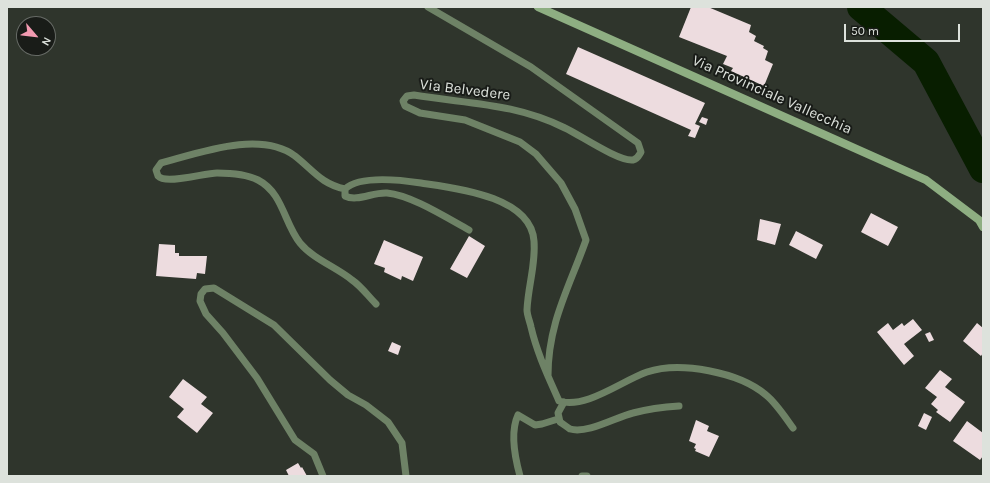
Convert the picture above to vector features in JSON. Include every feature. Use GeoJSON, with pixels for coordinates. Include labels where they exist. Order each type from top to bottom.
{"type":"FeatureCollection","features":[{"type":"Feature","properties":{"kind":"main road","name":"Via Provinciale Vallecchia"},"geometry":{"type":"LineString","coordinates":[[538,7],[926,180],[979,220],[983,227]]}},
{"type":"Feature","properties":{"kind":"lane","name":"Via Belvedere"},"geometry":{"type":"LineString","coordinates":[[428,7],[531,67],[638,143],[641,152],[638,158],[632,160],[614,156],[564,127],[526,112],[509,108],[414,95],[407,96],[403,101],[405,106],[420,113],[465,120],[520,142],[536,154],[561,183],[575,209],[586,240],[559,307],[548,353],[548,376]]}},
{"type":"Feature","properties":{"kind":"lane"},"geometry":{"type":"LineString","coordinates":[[376,304],[353,280],[308,252],[299,241],[276,196],[269,188],[258,180],[237,173],[216,173],[165,180],[158,176],[156,170],[161,162],[252,143],[275,147],[293,155],[322,181],[333,186],[345,189],[357,182],[396,180],[462,189],[515,209],[523,216],[531,228],[534,240],[533,271],[527,310],[536,349],[559,400],[564,402],[577,402],[608,390],[646,372],[672,367],[691,368],[741,380],[754,387],[767,395],[793,428]]}},
{"type":"Feature","properties":{"kind":"lane"},"geometry":{"type":"LineString","coordinates":[[345,189],[345,196],[352,199],[371,194],[387,193],[404,197],[469,230]]}},
{"type":"Feature","properties":{"kind":"lane"},"geometry":{"type":"LineString","coordinates":[[324,476],[314,454],[296,440],[257,378],[223,333],[206,314],[200,301],[201,294],[205,289],[214,288],[274,325],[330,380],[348,395],[366,405],[388,422],[402,443],[406,476]]}},
{"type":"Feature","properties":{"kind":"lane"},"geometry":{"type":"LineString","coordinates":[[564,402],[558,413],[558,419],[570,428],[580,429],[601,424],[632,413],[662,407],[679,406]]}},
{"type":"Feature","properties":{"kind":"lane"},"geometry":{"type":"LineString","coordinates":[[520,476],[517,464],[514,425],[518,416],[535,425],[558,419]]}},
{"type":"Feature","properties":{"kind":"lane"},"geometry":{"type":"LineString","coordinates":[[582,476],[587,476]]}},
{"type":"Feature","properties":{"kind":"building"},"geometry":{"type":"Polygon","coordinates":[[[691,7],[708,7],[751,25],[749,32],[756,36],[754,41],[764,46],[763,48],[768,51],[765,60],[773,64],[764,86],[731,71],[733,68],[723,64],[727,56],[679,37],[691,7]]]}},
{"type":"Feature","properties":{"kind":"building"},"geometry":{"type":"Polygon","coordinates":[[[578,47],[705,103],[695,124],[700,126],[695,138],[688,136],[691,130],[566,74],[578,47]]]}},
{"type":"Feature","properties":{"kind":"building"},"geometry":{"type":"Polygon","coordinates":[[[702,117],[708,119],[706,125],[699,122],[702,117]]]}},
{"type":"Feature","properties":{"kind":"building"},"geometry":{"type":"Polygon","coordinates":[[[871,213],[898,227],[888,246],[861,232],[871,213]]]}},
{"type":"Feature","properties":{"kind":"building"},"geometry":{"type":"Polygon","coordinates":[[[760,219],[781,224],[775,245],[757,240],[760,219]]]}},
{"type":"Feature","properties":{"kind":"building"},"geometry":{"type":"Polygon","coordinates":[[[796,231],[823,245],[816,259],[789,245],[796,231]]]}},
{"type":"Feature","properties":{"kind":"building"},"geometry":{"type":"Polygon","coordinates":[[[469,236],[485,246],[467,278],[450,269],[469,236]]]}},
{"type":"Feature","properties":{"kind":"building"},"geometry":{"type":"Polygon","coordinates":[[[384,240],[423,257],[413,281],[402,276],[401,280],[384,272],[385,268],[374,264],[384,240]]]}},
{"type":"Feature","properties":{"kind":"building"},"geometry":{"type":"Polygon","coordinates":[[[159,244],[175,245],[175,253],[179,253],[179,256],[207,256],[205,274],[197,273],[196,279],[156,276],[159,244]]]}},
{"type":"Feature","properties":{"kind":"building"},"geometry":{"type":"Polygon","coordinates":[[[913,319],[922,330],[904,344],[914,356],[904,365],[877,332],[888,323],[893,330],[902,323],[904,326],[913,319]]]}},
{"type":"Feature","properties":{"kind":"building"},"geometry":{"type":"Polygon","coordinates":[[[977,323],[983,328],[983,353],[981,356],[963,341],[977,323]]]}},
{"type":"Feature","properties":{"kind":"building"},"geometry":{"type":"Polygon","coordinates":[[[930,332],[934,340],[929,342],[925,334],[930,332]]]}},
{"type":"Feature","properties":{"kind":"building"},"geometry":{"type":"Polygon","coordinates":[[[392,342],[401,346],[398,355],[388,351],[392,342]]]}},
{"type":"Feature","properties":{"kind":"building"},"geometry":{"type":"Polygon","coordinates":[[[940,370],[952,379],[945,387],[965,402],[950,422],[936,412],[938,410],[931,404],[937,397],[925,388],[940,370]]]}},
{"type":"Feature","properties":{"kind":"building"},"geometry":{"type":"Polygon","coordinates":[[[183,379],[207,397],[201,404],[213,413],[197,433],[177,417],[184,409],[169,397],[183,379]]]}},
{"type":"Feature","properties":{"kind":"building"},"geometry":{"type":"Polygon","coordinates":[[[924,413],[932,417],[926,430],[918,426],[924,413]]]}},
{"type":"Feature","properties":{"kind":"building"},"geometry":{"type":"Polygon","coordinates":[[[696,420],[709,426],[707,431],[719,436],[709,457],[695,451],[696,449],[694,448],[696,444],[689,441],[696,420]]]}},
{"type":"Feature","properties":{"kind":"building"},"geometry":{"type":"Polygon","coordinates":[[[967,421],[983,433],[983,456],[980,460],[953,441],[967,421]]]}},
{"type":"Feature","properties":{"kind":"building"},"geometry":{"type":"Polygon","coordinates":[[[298,463],[307,476],[289,476],[286,470],[298,463]]]}},
{"type":"Feature","properties":{"kind":"waterway"},"geometry":{"type":"LineString","coordinates":[[861,7],[926,62],[983,169]]}}]}
